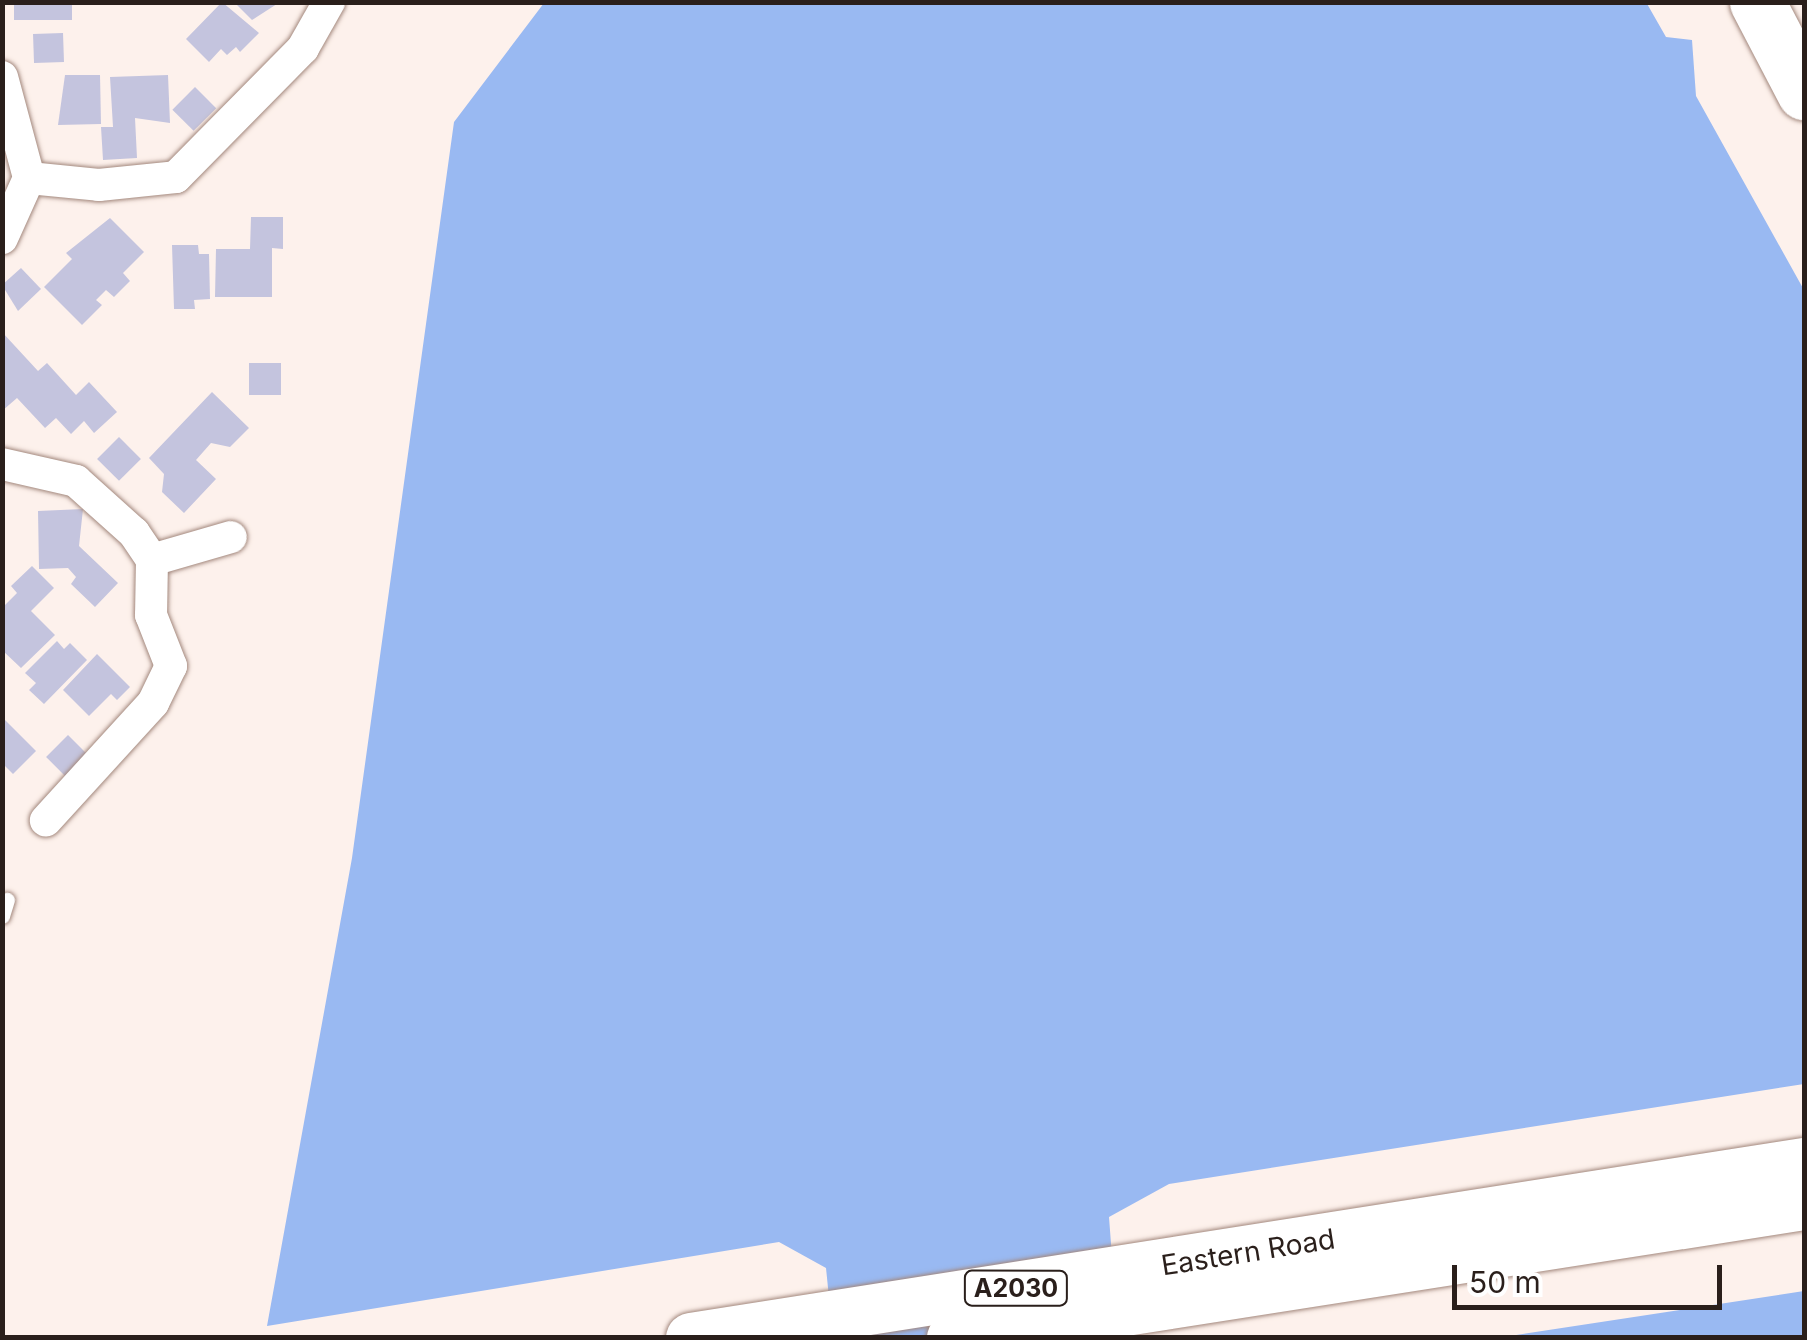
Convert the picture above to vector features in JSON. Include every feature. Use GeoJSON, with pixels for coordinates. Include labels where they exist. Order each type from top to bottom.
{"type":"FeatureCollection","features":[{"type":"Feature","properties":{"kind":"highway"},"geometry":{"type":"LineString","coordinates":[[1756,2],[1804,92]]}},
{"type":"Feature","properties":{"kind":"main road","name":"Eastern Road"},"geometry":{"type":"LineString","coordinates":[[952,1338],[1804,1164]]}},
{"type":"Feature","properties":{"kind":"main road","name":"Eastern Road"},"geometry":{"type":"LineString","coordinates":[[699,1336],[1804,1205]]}},
{"type":"Feature","properties":{"kind":"street"},"geometry":{"type":"LineString","coordinates":[[29,178],[100,185],[176,176],[303,48],[329,2]]}},
{"type":"Feature","properties":{"kind":"street"},"geometry":{"type":"LineString","coordinates":[[2,77],[29,178],[2,238]]}},
{"type":"Feature","properties":{"kind":"street"},"geometry":{"type":"LineString","coordinates":[[2,464],[76,480],[134,533],[152,560],[148,600],[167,649],[168,683],[46,820]]}},
{"type":"Feature","properties":{"kind":"street"},"geometry":{"type":"LineString","coordinates":[[152,560],[232,537]]}},
{"type":"Feature","properties":{"kind":"water"},"geometry":{"type":"Polygon","coordinates":[[[1646,2],[1666,37],[1692,40],[1696,96],[1804,290],[1804,1084],[1169,1184],[1109,1217],[1118,1337],[833,1337],[826,1268],[779,1242],[267,1326],[352,858],[454,122],[544,3],[1646,2]]]}},
{"type":"Feature","properties":{"kind":"water"},"geometry":{"type":"Polygon","coordinates":[[[1804,1291],[1804,1337],[1503,1337],[1804,1291]]]}},
{"type":"Feature","properties":{"kind":"building"},"geometry":{"type":"Polygon","coordinates":[[[14,2],[72,2],[72,20],[14,20],[14,2]]]}},
{"type":"Feature","properties":{"kind":"building"},"geometry":{"type":"Polygon","coordinates":[[[222,2],[259,33],[240,52],[236,47],[227,55],[221,49],[209,62],[186,39],[222,2]]]}},
{"type":"Feature","properties":{"kind":"building"},"geometry":{"type":"Polygon","coordinates":[[[234,2],[280,2],[252,20],[234,2]]]}},
{"type":"Feature","properties":{"kind":"building"},"geometry":{"type":"Polygon","coordinates":[[[63,33],[64,62],[34,63],[33,34],[63,33]]]}},
{"type":"Feature","properties":{"kind":"building"},"geometry":{"type":"Polygon","coordinates":[[[65,75],[100,75],[101,124],[58,125],[65,75]]]}},
{"type":"Feature","properties":{"kind":"building"},"geometry":{"type":"Polygon","coordinates":[[[168,75],[170,123],[135,118],[137,158],[103,160],[101,127],[113,127],[110,77],[168,75]]]}},
{"type":"Feature","properties":{"kind":"building"},"geometry":{"type":"Polygon","coordinates":[[[195,87],[216,108],[194,131],[172,110],[195,87]]]}},
{"type":"Feature","properties":{"kind":"building"},"geometry":{"type":"Polygon","coordinates":[[[251,217],[283,217],[283,249],[272,248],[272,297],[215,297],[216,249],[250,249],[251,217]]]}},
{"type":"Feature","properties":{"kind":"building"},"geometry":{"type":"Polygon","coordinates":[[[110,218],[144,252],[123,273],[130,281],[114,297],[106,290],[96,300],[102,305],[82,325],[44,287],[72,259],[66,253],[110,218]]]}},
{"type":"Feature","properties":{"kind":"building"},"geometry":{"type":"Polygon","coordinates":[[[172,245],[198,245],[199,254],[209,254],[210,299],[194,300],[195,309],[174,309],[172,245]]]}},
{"type":"Feature","properties":{"kind":"building"},"geometry":{"type":"Polygon","coordinates":[[[21,268],[41,289],[18,311],[2,285],[21,268]]]}},
{"type":"Feature","properties":{"kind":"building"},"geometry":{"type":"Polygon","coordinates":[[[2,332],[38,371],[47,363],[76,395],[89,382],[117,412],[94,433],[84,421],[71,434],[56,418],[45,428],[17,398],[2,411],[2,332]]]}},
{"type":"Feature","properties":{"kind":"building"},"geometry":{"type":"Polygon","coordinates":[[[249,363],[281,363],[281,395],[249,395],[249,363]]]}},
{"type":"Feature","properties":{"kind":"building"},"geometry":{"type":"Polygon","coordinates":[[[212,392],[249,428],[230,447],[211,443],[196,460],[216,479],[184,513],[162,492],[164,474],[149,458],[212,392]]]}},
{"type":"Feature","properties":{"kind":"building"},"geometry":{"type":"Polygon","coordinates":[[[119,437],[141,459],[119,481],[97,459],[119,437]]]}},
{"type":"Feature","properties":{"kind":"building"},"geometry":{"type":"Polygon","coordinates":[[[83,509],[79,546],[118,583],[95,607],[71,584],[76,577],[68,568],[39,569],[38,511],[83,509]]]}},
{"type":"Feature","properties":{"kind":"building"},"geometry":{"type":"Polygon","coordinates":[[[32,566],[54,588],[31,611],[55,635],[21,668],[2,650],[2,608],[17,593],[11,586],[32,566]]]}},
{"type":"Feature","properties":{"kind":"building"},"geometry":{"type":"Polygon","coordinates":[[[57,641],[64,649],[70,643],[87,660],[44,704],[29,690],[36,683],[25,673],[57,641]]]}},
{"type":"Feature","properties":{"kind":"building"},"geometry":{"type":"Polygon","coordinates":[[[97,654],[130,687],[117,700],[111,694],[89,716],[63,690],[97,654]]]}},
{"type":"Feature","properties":{"kind":"building"},"geometry":{"type":"Polygon","coordinates":[[[2,717],[36,751],[13,774],[2,763],[2,717]]]}},
{"type":"Feature","properties":{"kind":"building"},"geometry":{"type":"Polygon","coordinates":[[[68,735],[89,756],[67,778],[46,757],[68,735]]]}}]}
